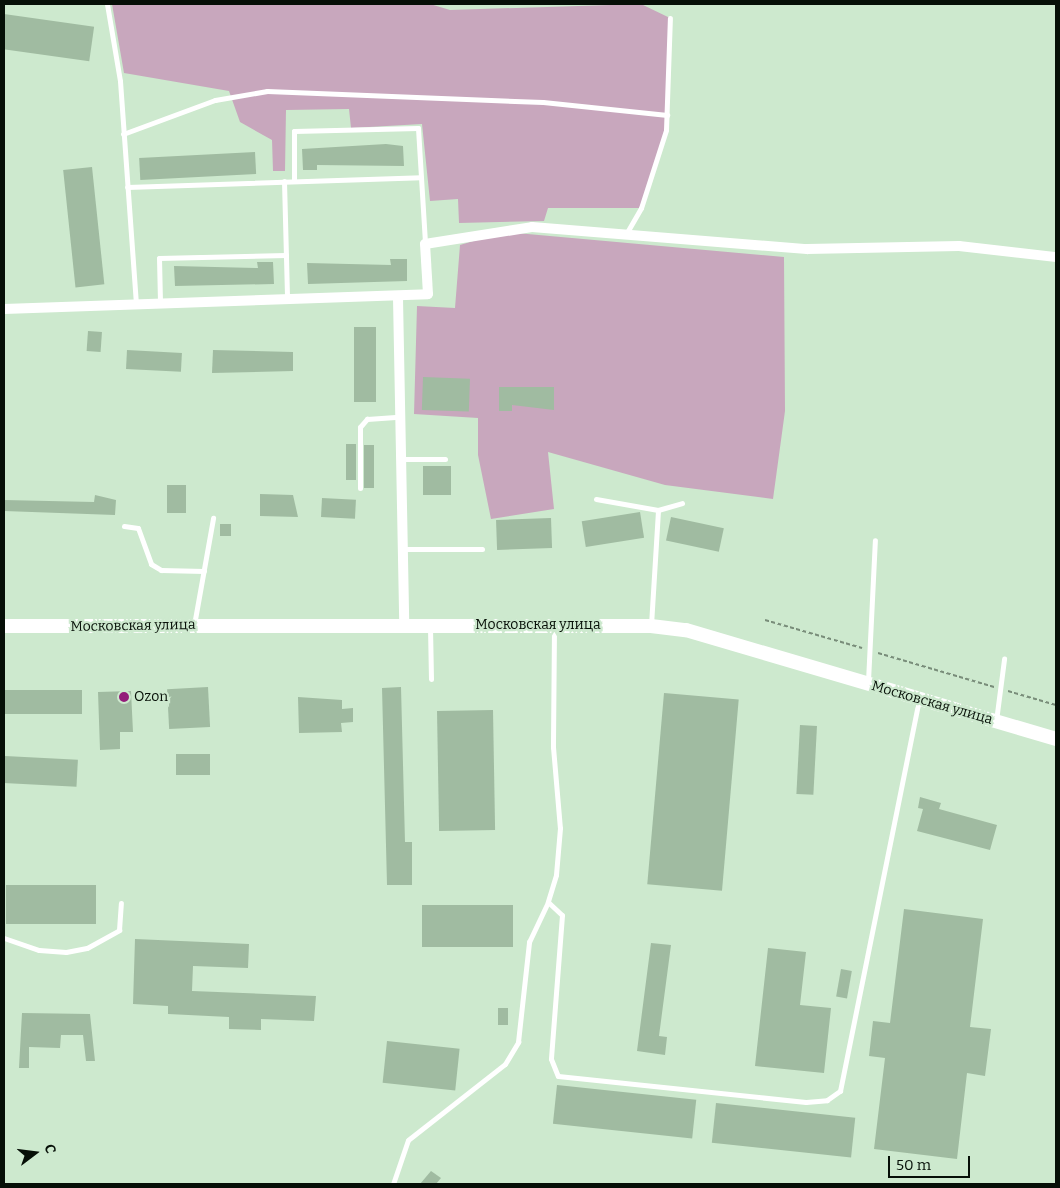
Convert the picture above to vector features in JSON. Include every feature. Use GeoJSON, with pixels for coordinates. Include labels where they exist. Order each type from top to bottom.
{"type":"FeatureCollection","features":[{"type":"Feature","properties":{"kind":"main road","name":"Московская улица"},"geometry":{"type":"LineString","coordinates":[[4,626],[404,624],[651,626],[686,630],[1056,739]]}},
{"type":"Feature","properties":{"kind":"street"},"geometry":{"type":"LineString","coordinates":[[4,309],[287,297],[398,298],[428,294],[425,244],[532,227],[625,236],[807,249],[959,246],[1056,257]]}},
{"type":"Feature","properties":{"kind":"street"},"geometry":{"type":"LineString","coordinates":[[398,298],[404,624]]}},
{"type":"Feature","properties":{"kind":"lane"},"geometry":{"type":"LineString","coordinates":[[107,4],[124,134],[136,302]]}},
{"type":"Feature","properties":{"kind":"lane"},"geometry":{"type":"LineString","coordinates":[[625,236],[641,208],[667,115],[670,18]]}},
{"type":"Feature","properties":{"kind":"lane"},"geometry":{"type":"LineString","coordinates":[[124,134],[215,100],[267,91],[543,102],[667,115]]}},
{"type":"Feature","properties":{"kind":"lane"},"geometry":{"type":"LineString","coordinates":[[294,181],[294,131],[418,128],[425,244]]}},
{"type":"Feature","properties":{"kind":"lane"},"geometry":{"type":"LineString","coordinates":[[127,187],[421,177]]}},
{"type":"Feature","properties":{"kind":"lane"},"geometry":{"type":"LineString","coordinates":[[284,181],[287,297]]}},
{"type":"Feature","properties":{"kind":"lane"},"geometry":{"type":"LineString","coordinates":[[160,302],[159,258],[286,255]]}},
{"type":"Feature","properties":{"kind":"lane"},"geometry":{"type":"LineString","coordinates":[[360,488],[360,427],[366,419],[399,417]]}},
{"type":"Feature","properties":{"kind":"lane"},"geometry":{"type":"LineString","coordinates":[[400,460],[445,459]]}},
{"type":"Feature","properties":{"kind":"lane"},"geometry":{"type":"LineString","coordinates":[[596,500],[658,510],[682,503]]}},
{"type":"Feature","properties":{"kind":"lane"},"geometry":{"type":"LineString","coordinates":[[651,626],[658,510]]}},
{"type":"Feature","properties":{"kind":"lane"},"geometry":{"type":"LineString","coordinates":[[194,626],[213,518]]}},
{"type":"Feature","properties":{"kind":"lane"},"geometry":{"type":"LineString","coordinates":[[124,526],[138,528],[151,564],[161,570],[204,571]]}},
{"type":"Feature","properties":{"kind":"lane"},"geometry":{"type":"LineString","coordinates":[[868,684],[875,540]]}},
{"type":"Feature","properties":{"kind":"lane"},"geometry":{"type":"LineString","coordinates":[[402,549],[482,548]]}},
{"type":"Feature","properties":{"kind":"lane"},"geometry":{"type":"LineString","coordinates":[[430,624],[431,679]]}},
{"type":"Feature","properties":{"kind":"lane"},"geometry":{"type":"LineString","coordinates":[[393,1184],[408,1140],[505,1064],[518,1042],[529,942],[548,902],[556,875],[560,828],[554,747],[554,625]]}},
{"type":"Feature","properties":{"kind":"lane"},"geometry":{"type":"LineString","coordinates":[[996,721],[1002,689],[1004,659]]}},
{"type":"Feature","properties":{"kind":"lane"},"geometry":{"type":"LineString","coordinates":[[548,902],[562,915],[551,1059],[558,1076],[806,1102],[827,1100],[840,1091],[846,1068],[919,699]]}},
{"type":"Feature","properties":{"kind":"lane"},"geometry":{"type":"LineString","coordinates":[[4,938],[39,950],[66,952],[87,948],[119,930],[122,904]]}},
{"type":"Feature","properties":{"kind":"path"},"geometry":{"type":"LineString","coordinates":[[765,620],[1056,705]]}},
{"type":"Feature","properties":{"kind":"shaded area"},"geometry":{"type":"Polygon","coordinates":[[[112,4],[430,4],[450,10],[641,4],[670,18],[666,130],[641,208],[548,208],[544,221],[459,223],[458,199],[430,201],[422,124],[351,128],[349,109],[286,110],[285,171],[273,171],[272,140],[240,122],[229,91],[124,73],[112,4]]]}},
{"type":"Feature","properties":{"kind":"shaded area"},"geometry":{"type":"Polygon","coordinates":[[[504,232],[784,257],[785,411],[773,499],[665,485],[548,452],[554,509],[491,519],[478,455],[478,418],[414,414],[417,306],[455,308],[460,245],[504,232]]]}},
{"type":"Feature","properties":{"kind":"building"},"geometry":{"type":"Polygon","coordinates":[[[4,14],[94,27],[89,61],[4,49],[4,14]]]}},
{"type":"Feature","properties":{"kind":"building"},"geometry":{"type":"Polygon","coordinates":[[[386,144],[403,146],[404,166],[317,165],[317,170],[303,170],[302,149],[386,144]]]}},
{"type":"Feature","properties":{"kind":"building"},"geometry":{"type":"Polygon","coordinates":[[[255,152],[256,174],[140,180],[139,158],[255,152]]]}},
{"type":"Feature","properties":{"kind":"building"},"geometry":{"type":"Polygon","coordinates":[[[92,167],[104,284],[75,287],[63,170],[92,167]]]}},
{"type":"Feature","properties":{"kind":"building"},"geometry":{"type":"Polygon","coordinates":[[[390,259],[407,259],[407,281],[308,284],[307,263],[391,265],[390,259]]]}},
{"type":"Feature","properties":{"kind":"building"},"geometry":{"type":"Polygon","coordinates":[[[257,262],[273,262],[274,284],[175,286],[174,266],[258,268],[257,262]]]}},
{"type":"Feature","properties":{"kind":"building"},"geometry":{"type":"Polygon","coordinates":[[[354,327],[376,327],[376,402],[354,402],[354,327]]]}},
{"type":"Feature","properties":{"kind":"building"},"geometry":{"type":"Polygon","coordinates":[[[88,331],[102,332],[101,352],[87,351],[88,331]]]}},
{"type":"Feature","properties":{"kind":"building"},"geometry":{"type":"Polygon","coordinates":[[[127,350],[182,353],[181,372],[126,369],[127,350]]]}},
{"type":"Feature","properties":{"kind":"building"},"geometry":{"type":"Polygon","coordinates":[[[213,350],[293,352],[293,371],[212,373],[213,350]]]}},
{"type":"Feature","properties":{"kind":"building"},"geometry":{"type":"Polygon","coordinates":[[[423,377],[470,379],[469,412],[422,410],[423,377]]]}},
{"type":"Feature","properties":{"kind":"building"},"geometry":{"type":"Polygon","coordinates":[[[499,387],[554,387],[554,410],[512,405],[512,411],[499,411],[499,387]]]}},
{"type":"Feature","properties":{"kind":"building"},"geometry":{"type":"Polygon","coordinates":[[[346,444],[356,444],[356,480],[346,480],[346,444]]]}},
{"type":"Feature","properties":{"kind":"building"},"geometry":{"type":"Polygon","coordinates":[[[364,445],[374,445],[374,488],[364,488],[364,445]]]}},
{"type":"Feature","properties":{"kind":"building"},"geometry":{"type":"Polygon","coordinates":[[[423,466],[451,466],[451,495],[423,495],[423,466]]]}},
{"type":"Feature","properties":{"kind":"building"},"geometry":{"type":"Polygon","coordinates":[[[167,485],[186,485],[186,513],[167,513],[167,485]]]}},
{"type":"Feature","properties":{"kind":"building"},"geometry":{"type":"Polygon","coordinates":[[[260,494],[293,495],[298,517],[260,516],[260,494]]]}},
{"type":"Feature","properties":{"kind":"building"},"geometry":{"type":"Polygon","coordinates":[[[95,495],[116,500],[115,515],[4,511],[4,500],[94,502],[95,495]]]}},
{"type":"Feature","properties":{"kind":"building"},"geometry":{"type":"Polygon","coordinates":[[[322,498],[356,500],[355,519],[321,517],[322,498]]]}},
{"type":"Feature","properties":{"kind":"building"},"geometry":{"type":"Polygon","coordinates":[[[640,512],[644,538],[586,547],[582,521],[640,512]]]}},
{"type":"Feature","properties":{"kind":"building"},"geometry":{"type":"Polygon","coordinates":[[[671,517],[724,528],[719,552],[666,540],[671,517]]]}},
{"type":"Feature","properties":{"kind":"building"},"geometry":{"type":"Polygon","coordinates":[[[551,518],[552,548],[497,550],[496,520],[551,518]]]}},
{"type":"Feature","properties":{"kind":"building"},"geometry":{"type":"Polygon","coordinates":[[[220,524],[231,524],[231,536],[220,536],[220,524]]]}},
{"type":"Feature","properties":{"kind":"building"},"geometry":{"type":"Polygon","coordinates":[[[208,687],[210,727],[169,729],[167,689],[208,687]]]}},
{"type":"Feature","properties":{"kind":"building"},"geometry":{"type":"Polygon","coordinates":[[[401,687],[405,842],[412,842],[412,885],[387,885],[382,688],[401,687]]]}},
{"type":"Feature","properties":{"kind":"building"},"geometry":{"type":"Polygon","coordinates":[[[4,690],[82,690],[82,714],[4,714],[4,690]]]}},
{"type":"Feature","properties":{"kind":"building"},"geometry":{"type":"Polygon","coordinates":[[[131,691],[133,732],[120,732],[120,749],[100,750],[98,692],[131,691]]]}},
{"type":"Feature","properties":{"kind":"building"},"geometry":{"type":"Polygon","coordinates":[[[664,693],[739,700],[722,891],[647,884],[664,693]]]}},
{"type":"Feature","properties":{"kind":"building"},"geometry":{"type":"Polygon","coordinates":[[[298,697],[342,700],[342,709],[353,708],[353,722],[341,723],[342,732],[299,733],[298,697]]]}},
{"type":"Feature","properties":{"kind":"building"},"geometry":{"type":"Polygon","coordinates":[[[493,710],[495,830],[439,831],[437,711],[493,710]]]}},
{"type":"Feature","properties":{"kind":"building"},"geometry":{"type":"Polygon","coordinates":[[[800,725],[817,726],[813,795],[796,794],[800,725]]]}},
{"type":"Feature","properties":{"kind":"building"},"geometry":{"type":"Polygon","coordinates":[[[176,754],[210,754],[210,775],[176,775],[176,754]]]}},
{"type":"Feature","properties":{"kind":"building"},"geometry":{"type":"Polygon","coordinates":[[[5,756],[78,760],[76,787],[4,783],[5,756]]]}},
{"type":"Feature","properties":{"kind":"building"},"geometry":{"type":"Polygon","coordinates":[[[920,797],[941,803],[939,809],[997,825],[990,850],[917,831],[923,809],[918,808],[920,797]]]}},
{"type":"Feature","properties":{"kind":"building"},"geometry":{"type":"Polygon","coordinates":[[[6,885],[96,885],[96,924],[6,924],[6,885]]]}},
{"type":"Feature","properties":{"kind":"building"},"geometry":{"type":"Polygon","coordinates":[[[422,905],[513,905],[513,947],[422,947],[422,905]]]}},
{"type":"Feature","properties":{"kind":"building"},"geometry":{"type":"Polygon","coordinates":[[[904,909],[983,919],[970,1027],[991,1029],[985,1076],[967,1073],[957,1159],[874,1149],[885,1058],[869,1056],[873,1021],[890,1023],[904,909]]]}},
{"type":"Feature","properties":{"kind":"building"},"geometry":{"type":"Polygon","coordinates":[[[135,939],[249,944],[248,968],[193,966],[192,991],[316,996],[314,1021],[261,1019],[261,1030],[229,1029],[229,1017],[168,1014],[168,1006],[133,1004],[135,939]]]}},
{"type":"Feature","properties":{"kind":"building"},"geometry":{"type":"Polygon","coordinates":[[[651,943],[671,945],[659,1036],[667,1037],[665,1055],[637,1051],[651,943]]]}},
{"type":"Feature","properties":{"kind":"building"},"geometry":{"type":"Polygon","coordinates":[[[768,948],[806,952],[800,1005],[831,1008],[824,1073],[755,1066],[768,948]]]}},
{"type":"Feature","properties":{"kind":"building"},"geometry":{"type":"Polygon","coordinates":[[[841,969],[852,971],[847,998],[836,997],[841,969]]]}},
{"type":"Feature","properties":{"kind":"building"},"geometry":{"type":"Polygon","coordinates":[[[498,1008],[508,1008],[508,1025],[498,1025],[498,1008]]]}},
{"type":"Feature","properties":{"kind":"building"},"geometry":{"type":"Polygon","coordinates":[[[22,1013],[90,1014],[95,1061],[86,1061],[83,1035],[61,1035],[60,1048],[29,1047],[29,1068],[19,1068],[22,1013]]]}},
{"type":"Feature","properties":{"kind":"building"},"geometry":{"type":"Polygon","coordinates":[[[387,1041],[460,1049],[455,1090],[383,1083],[387,1041]]]}},
{"type":"Feature","properties":{"kind":"building"},"geometry":{"type":"Polygon","coordinates":[[[557,1085],[696,1100],[692,1138],[553,1124],[557,1085]]]}},
{"type":"Feature","properties":{"kind":"building"},"geometry":{"type":"Polygon","coordinates":[[[716,1103],[855,1118],[851,1157],[712,1143],[716,1103]]]}},
{"type":"Feature","properties":{"kind":"building"},"geometry":{"type":"Polygon","coordinates":[[[431,1171],[441,1178],[436,1184],[420,1184],[431,1171]]]}},
{"type":"Feature","properties":{"kind":"place","name":"Ozon"},"geometry":{"type":"Point","coordinates":[124,697]}}]}
